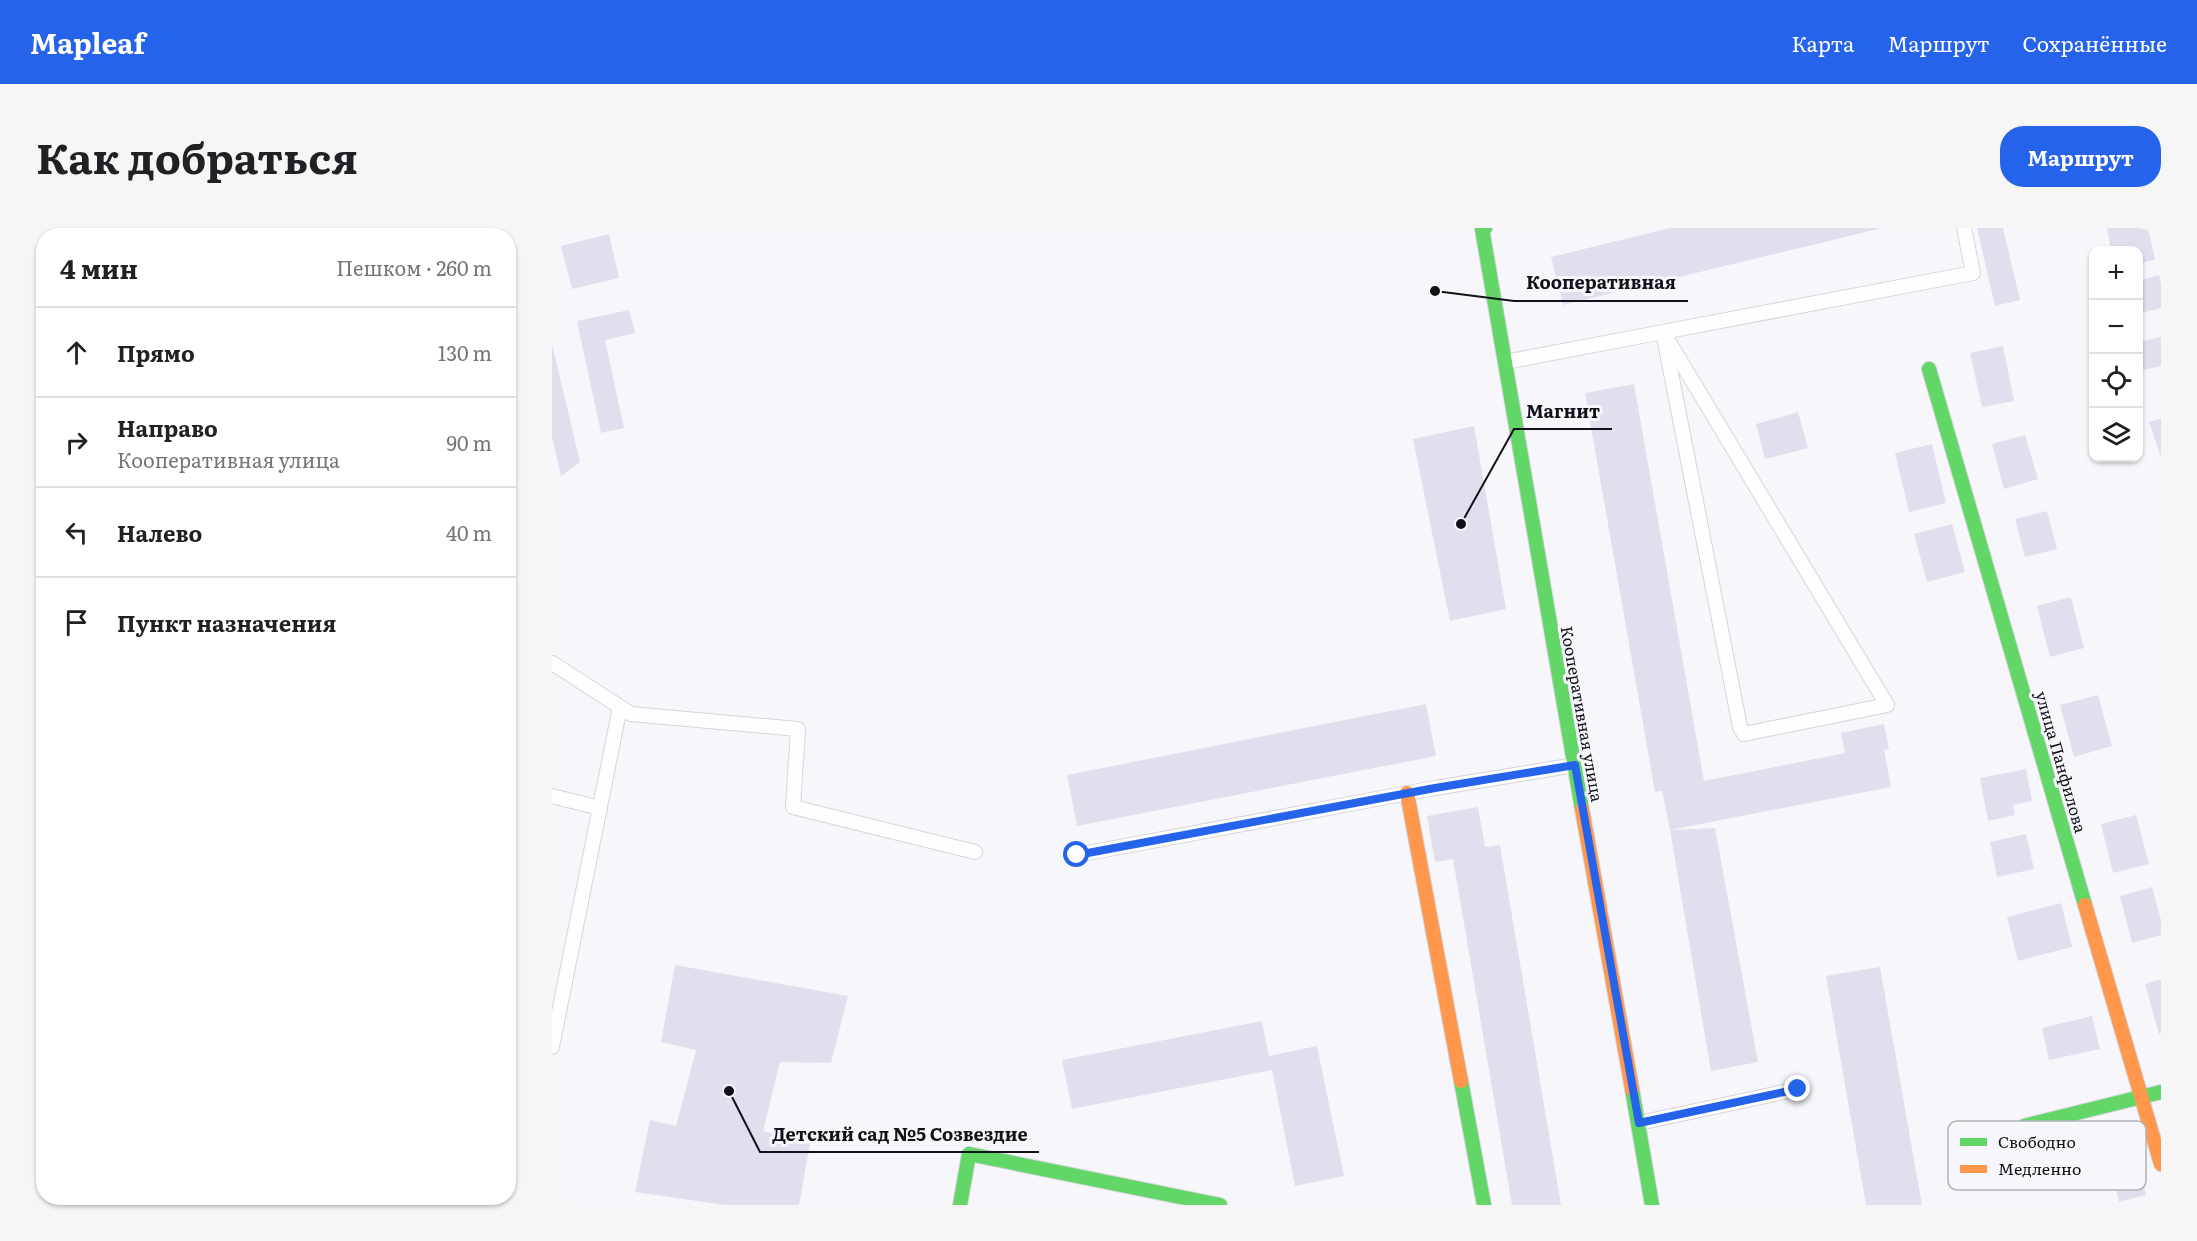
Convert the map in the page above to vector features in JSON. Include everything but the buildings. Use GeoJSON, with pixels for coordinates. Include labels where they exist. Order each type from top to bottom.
{"type":"FeatureCollection","features":[{"type":"Feature","properties":{"kind":"street","name":"Кооперативная улица"},"geometry":{"type":"LineString","coordinates":[[1484,228],[1505,362],[1652,1205]]}},
{"type":"Feature","properties":{"kind":"street","name":"улица Панфилова"},"geometry":{"type":"LineString","coordinates":[[1929,369],[2161,1164]]}},
{"type":"Feature","properties":{"kind":"street"},"geometry":{"type":"LineString","coordinates":[[1407,793],[1484,1205]]}},
{"type":"Feature","properties":{"kind":"street"},"geometry":{"type":"LineString","coordinates":[[2045,1121],[2161,1092]]}},
{"type":"Feature","properties":{"kind":"street"},"geometry":{"type":"LineString","coordinates":[[960,1205],[969,1154],[1220,1205]]}},
{"type":"Feature","properties":{"kind":"lane"},"geometry":{"type":"LineString","coordinates":[[1505,362],[1973,273],[1964,228]]}},
{"type":"Feature","properties":{"kind":"lane"},"geometry":{"type":"LineString","coordinates":[[1663,332],[1887,705],[1744,734],[1740,727],[1663,332]]}},
{"type":"Feature","properties":{"kind":"lane"},"geometry":{"type":"LineString","coordinates":[[552,663],[631,714],[798,729],[793,807],[975,852]]}},
{"type":"Feature","properties":{"kind":"lane"},"geometry":{"type":"LineString","coordinates":[[552,1047],[620,707]]}},
{"type":"Feature","properties":{"kind":"lane"},"geometry":{"type":"LineString","coordinates":[[1077,855],[1407,793],[1575,765]]}},
{"type":"Feature","properties":{"kind":"lane"},"geometry":{"type":"LineString","coordinates":[[552,796],[600,808]]}},
{"type":"Feature","properties":{"kind":"lane"},"geometry":{"type":"LineString","coordinates":[[1639,1123],[1798,1089]]}},
{"type":"Feature","properties":{"kind":"traffic: fast"},"geometry":{"type":"LineString","coordinates":[[1485,228],[1482,229],[1582,809]]}},
{"type":"Feature","properties":{"kind":"traffic: fast"},"geometry":{"type":"LineString","coordinates":[[1929,369],[2085,905]]}},
{"type":"Feature","properties":{"kind":"traffic: fast"},"geometry":{"type":"LineString","coordinates":[[1461,1081],[1484,1205]]}},
{"type":"Feature","properties":{"kind":"traffic: fast"},"geometry":{"type":"LineString","coordinates":[[1632,1089],[1652,1205]]}},
{"type":"Feature","properties":{"kind":"traffic: fast"},"geometry":{"type":"LineString","coordinates":[[2044,1121],[2161,1092]]}},
{"type":"Feature","properties":{"kind":"traffic: fast"},"geometry":{"type":"LineString","coordinates":[[960,1205],[969,1154],[1220,1205]]}},
{"type":"Feature","properties":{"kind":"traffic: slow"},"geometry":{"type":"LineString","coordinates":[[1407,793],[1461,1081]]}},
{"type":"Feature","properties":{"kind":"traffic: slow"},"geometry":{"type":"LineString","coordinates":[[1582,809],[1632,1089]]}},
{"type":"Feature","properties":{"kind":"traffic: slow"},"geometry":{"type":"LineString","coordinates":[[2085,905],[2161,1164]]}},
{"type":"Feature","properties":{"kind":"place","name":"Кооперативная"},"geometry":{"type":"Point","coordinates":[1435,291]}},
{"type":"Feature","properties":{"kind":"place","name":"Магнит"},"geometry":{"type":"Point","coordinates":[1461,524]}},
{"type":"Feature","properties":{"kind":"place","name":"Детский сад №5 Созвездие"},"geometry":{"type":"Point","coordinates":[729,1091]}},
{"type":"Feature","properties":{"kind":"route"},"geometry":{"type":"LineString","coordinates":[[1077,855],[1435,788],[1575,765],[1639,1123],[1798,1089]]}}]}
